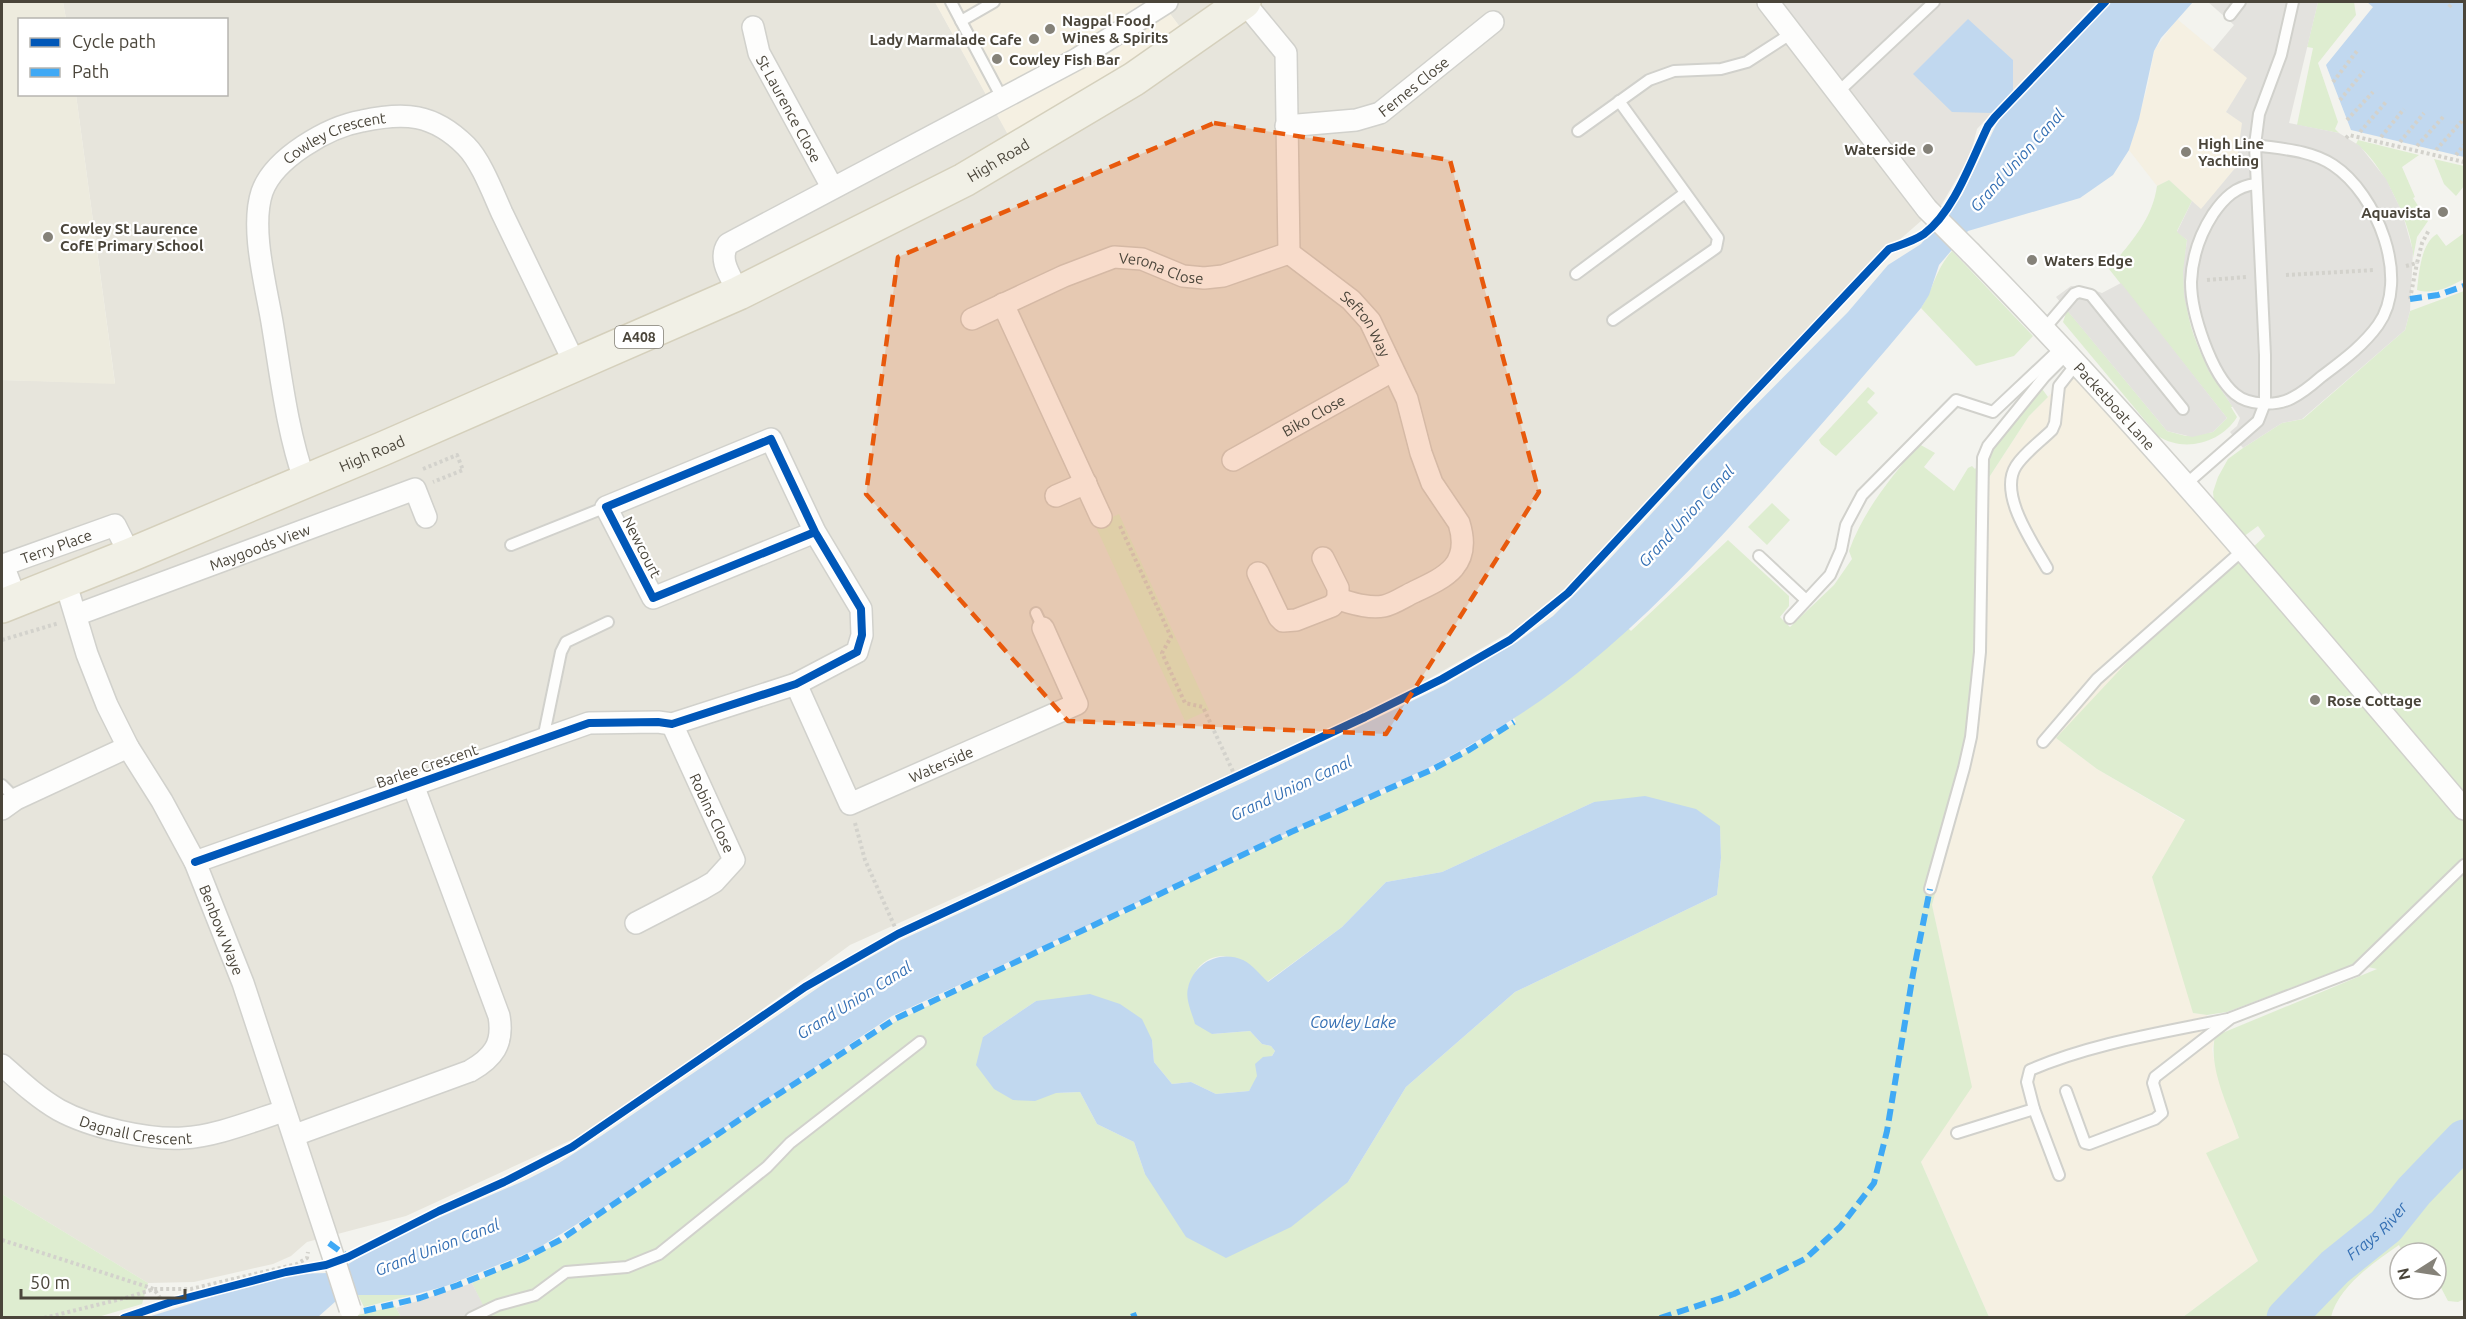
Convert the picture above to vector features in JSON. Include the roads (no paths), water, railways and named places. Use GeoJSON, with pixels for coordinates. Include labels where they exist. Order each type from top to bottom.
{"type":"FeatureCollection","features":[{"type":"Feature","properties":{"kind":"main road","name":"High Road"},"geometry":{"type":"LineString","coordinates":[[9,604],[304,482],[739,293],[964,180],[1134,79],[1244,2]]}},
{"type":"Feature","properties":{"kind":"street"},"geometry":{"type":"LineString","coordinates":[[1244,2],[1286,53],[1289,253]]}},
{"type":"Feature","properties":{"kind":"street","name":"Packetboat Lane"},"geometry":{"type":"LineString","coordinates":[[1768,2],[1934,215],[2069,354],[2243,550],[2464,809]]}},
{"type":"Feature","properties":{"kind":"street"},"geometry":{"type":"LineString","coordinates":[[739,293],[724,261],[724,249],[728,244],[1077,59],[1153,6]]}},
{"type":"Feature","properties":{"kind":"street","name":"Fernes Close"},"geometry":{"type":"LineString","coordinates":[[1286,126],[1356,120],[1380,113],[1493,22]]}},
{"type":"Feature","properties":{"kind":"street","name":"St Laurence Close"},"geometry":{"type":"LineString","coordinates":[[753,27],[759,53],[832,187]]}},
{"type":"Feature","properties":{"kind":"street","name":"Cowley Crescent"},"geometry":{"type":"LineString","coordinates":[[304,482],[291,438],[261,253],[259,211],[262,192],[270,177],[302,146],[325,133],[350,123],[397,115],[420,118],[439,125],[467,147],[487,181],[575,364]]}},
{"type":"Feature","properties":{"kind":"street","name":"Verona Close"},"geometry":{"type":"LineString","coordinates":[[972,319],[1064,276],[1114,258],[1142,259],[1183,276],[1204,278],[1223,276],[1289,253]]}},
{"type":"Feature","properties":{"kind":"street","name":"Sefton Way"},"geometry":{"type":"LineString","coordinates":[[1289,253],[1351,300],[1370,321],[1407,399],[1421,453],[1432,483],[1459,523],[1462,538],[1461,555],[1453,569],[1443,578],[1384,606],[1359,605],[1338,599]]}},
{"type":"Feature","properties":{"kind":"street"},"geometry":{"type":"LineString","coordinates":[[1003,304],[1101,517]]}},
{"type":"Feature","properties":{"kind":"street","name":"Biko Close"},"geometry":{"type":"LineString","coordinates":[[1233,460],[1392,371]]}},
{"type":"Feature","properties":{"kind":"street","name":"Newcourt"},"geometry":{"type":"LineString","coordinates":[[672,724],[796,684],[857,652],[862,635],[861,609],[815,532],[771,439],[606,507],[653,598],[815,532]]}},
{"type":"Feature","properties":{"kind":"street"},"geometry":{"type":"LineString","coordinates":[[1056,496],[1086,483]]}},
{"type":"Feature","properties":{"kind":"street","name":"Maygoods View"},"geometry":{"type":"LineString","coordinates":[[76,617],[415,489],[426,517]]}},
{"type":"Feature","properties":{"kind":"street","name":"Terry Place"},"geometry":{"type":"LineString","coordinates":[[9,604],[3,565],[115,525],[130,555]]}},
{"type":"Feature","properties":{"kind":"street"},"geometry":{"type":"LineString","coordinates":[[1258,573],[1279,617],[1283,621],[1296,621],[1332,606],[1338,599],[1338,588],[1323,558]]}},
{"type":"Feature","properties":{"kind":"street","name":"Benbow Waye"},"geometry":{"type":"LineString","coordinates":[[65,581],[98,687],[128,747],[162,801],[195,862],[243,983],[351,1313]]}},
{"type":"Feature","properties":{"kind":"street","name":"Waterside"},"geometry":{"type":"LineString","coordinates":[[796,684],[850,804],[1081,702],[1039,620]]}},
{"type":"Feature","properties":{"kind":"street","name":"Barlee Crescent"},"geometry":{"type":"LineString","coordinates":[[195,862],[589,723],[658,722],[672,724]]}},
{"type":"Feature","properties":{"kind":"street","name":"Robins Close"},"geometry":{"type":"LineString","coordinates":[[636,923],[714,882],[734,860],[672,724]]}},
{"type":"Feature","properties":{"kind":"street"},"geometry":{"type":"LineString","coordinates":[[6,798],[128,747]]}},
{"type":"Feature","properties":{"kind":"street","name":"Barlee Crescent"},"geometry":{"type":"LineString","coordinates":[[294,1135],[470,1071],[490,1058],[495,1051],[501,1026],[499,1016],[414,785]]}},
{"type":"Feature","properties":{"kind":"street","name":"Dagnall Crescent"},"geometry":{"type":"LineString","coordinates":[[2,1065],[30,1090],[60,1110],[128,1134],[183,1138],[208,1134],[284,1111]]}},
{"type":"Feature","properties":{"kind":"lane"},"geometry":{"type":"LineString","coordinates":[[951,2],[1002,98]]}},
{"type":"Feature","properties":{"kind":"lane"},"geometry":{"type":"LineString","coordinates":[[961,21],[994,2]]}},
{"type":"Feature","properties":{"kind":"lane"},"geometry":{"type":"LineString","coordinates":[[1837,93],[1934,2]]}},
{"type":"Feature","properties":{"kind":"lane"},"geometry":{"type":"LineString","coordinates":[[2230,15],[2240,2]]}},
{"type":"Feature","properties":{"kind":"lane"},"geometry":{"type":"LineString","coordinates":[[2185,485],[2258,421],[2265,403],[2265,355],[2255,145],[2259,114],[2281,55],[2293,2]]}},
{"type":"Feature","properties":{"kind":"lane"},"geometry":{"type":"LineString","coordinates":[[1578,131],[1648,80],[1674,71],[1721,69],[1747,62],[1792,33]]}},
{"type":"Feature","properties":{"kind":"lane"},"geometry":{"type":"LineString","coordinates":[[1613,320],[1716,248],[1718,238],[1619,101]]}},
{"type":"Feature","properties":{"kind":"lane"},"geometry":{"type":"LineString","coordinates":[[2255,145],[2317,156],[2345,174],[2366,196],[2385,241],[2385,269],[2391,295],[2388,307],[2370,337],[2292,398],[2265,403],[2252,402],[2236,395],[2222,378],[2204,341],[2192,294],[2193,263],[2208,223],[2225,198],[2238,189],[2256,184]]}},
{"type":"Feature","properties":{"kind":"lane"},"geometry":{"type":"LineString","coordinates":[[1576,274],[1685,193]]}},
{"type":"Feature","properties":{"kind":"lane"},"geometry":{"type":"LineString","coordinates":[[2045,328],[2074,294],[2079,292],[2091,295],[2183,409]]}},
{"type":"Feature","properties":{"kind":"lane"},"geometry":{"type":"LineString","coordinates":[[2047,568],[2013,503],[2010,490],[2011,477],[2018,463],[2052,430],[2055,423],[2059,386],[2069,354]]}},
{"type":"Feature","properties":{"kind":"lane"},"geometry":{"type":"LineString","coordinates":[[1790,618],[1830,574],[1841,550],[1846,525],[1862,495],[1956,400],[1993,412],[2069,354]]}},
{"type":"Feature","properties":{"kind":"lane"},"geometry":{"type":"LineString","coordinates":[[1930,889],[1971,737],[1980,652],[1983,458],[1988,446],[2044,377],[2069,354]]}},
{"type":"Feature","properties":{"kind":"lane"},"geometry":{"type":"LineString","coordinates":[[511,545],[606,507]]}},
{"type":"Feature","properties":{"kind":"lane"},"geometry":{"type":"LineString","coordinates":[[2043,742],[2097,679],[2243,550]]}},
{"type":"Feature","properties":{"kind":"lane"},"geometry":{"type":"LineString","coordinates":[[1759,556],[1806,600]]}},
{"type":"Feature","properties":{"kind":"lane"},"geometry":{"type":"LineString","coordinates":[[543,739],[561,652],[566,642],[608,622]]}},
{"type":"Feature","properties":{"kind":"lane"},"geometry":{"type":"LineString","coordinates":[[2059,1175],[2026,1082],[2030,1070],[2070,1054],[2120,1041],[2231,1018],[2356,970],[2464,865]]}},
{"type":"Feature","properties":{"kind":"lane"},"geometry":{"type":"LineString","coordinates":[[2066,1091],[2085,1143],[2089,1144],[2156,1119],[2162,1113],[2153,1083],[2155,1077],[2231,1018]]}},
{"type":"Feature","properties":{"kind":"lane"},"geometry":{"type":"LineString","coordinates":[[471,1317],[498,1305],[535,1295],[566,1272],[627,1267],[659,1254],[767,1167],[790,1143],[920,1042]]}},
{"type":"Feature","properties":{"kind":"lane"},"geometry":{"type":"LineString","coordinates":[[1957,1134],[2034,1109]]}},
{"type":"Feature","properties":{"kind":"water","name":"Grand Union Canal"},"geometry":{"type":"Polygon","coordinates":[[[2110,2],[2193,2],[2161,38],[2154,51],[2139,119],[2129,150],[2113,175],[2080,198],[1968,231],[1939,265],[1929,295],[1921,308],[1717,541],[1613,644],[1528,709],[1428,768],[892,1016],[611,1203],[535,1250],[446,1286],[413,1295],[354,1295],[336,1301],[318,1317],[145,1318],[285,1274],[329,1273],[390,1239],[528,1179],[559,1163],[601,1136],[828,981],[899,941],[1244,782],[1443,686],[1517,642],[1553,616],[1605,564],[1698,463],[1848,312],[1888,265],[1921,244],[1962,195],[1998,121],[1992,113],[1952,112],[1913,74],[1968,19],[2013,60],[2013,92],[2020,99],[2110,2]]]}},
{"type":"Feature","properties":{"kind":"water"},"geometry":{"type":"Polygon","coordinates":[[[2367,2],[2464,2],[2464,157],[2351,130],[2326,65],[2373,7],[2367,2]]]}},
{"type":"Feature","properties":{"kind":"water","name":"Cowley Lake"},"geometry":{"type":"Polygon","coordinates":[[[1645,796],[1696,809],[1720,826],[1721,858],[1717,895],[1515,992],[1406,1087],[1348,1182],[1291,1227],[1226,1258],[1186,1237],[1145,1174],[1134,1142],[1097,1124],[1080,1092],[1056,1093],[1035,1101],[1013,1100],[994,1089],[976,1065],[983,1037],[1036,1001],[1090,994],[1120,1004],[1142,1019],[1152,1040],[1154,1062],[1172,1084],[1191,1082],[1216,1094],[1249,1091],[1257,1076],[1255,1064],[1263,1057],[1272,1056],[1275,1051],[1271,1046],[1262,1044],[1250,1031],[1212,1034],[1195,1024],[1187,992],[1191,979],[1202,966],[1217,958],[1234,957],[1247,962],[1268,982],[1342,927],[1386,882],[1442,872],[1594,802],[1645,796]]]}},
{"type":"Feature","properties":{"kind":"waterway","name":"Frays River"},"geometry":{"type":"LineString","coordinates":[[2286,1318],[2335,1267],[2386,1226],[2414,1191],[2464,1139]]}},
{"type":"Feature","properties":{"kind":"place","name":"Nagpal Food, Wines & Spirits"},"geometry":{"type":"Point","coordinates":[1050,29]}},
{"type":"Feature","properties":{"kind":"place","name":"Lady Marmalade Cafe"},"geometry":{"type":"Point","coordinates":[1034,39]}},
{"type":"Feature","properties":{"kind":"place","name":"Cowley Fish Bar"},"geometry":{"type":"Point","coordinates":[997,59]}},
{"type":"Feature","properties":{"kind":"place","name":"Waterside"},"geometry":{"type":"Point","coordinates":[1928,149]}},
{"type":"Feature","properties":{"kind":"place","name":"High Line Yachting"},"geometry":{"type":"Point","coordinates":[2186,152]}},
{"type":"Feature","properties":{"kind":"place","name":"Aquavista"},"geometry":{"type":"Point","coordinates":[2443,212]}},
{"type":"Feature","properties":{"kind":"place","name":"Cowley St Laurence CofE Primary School"},"geometry":{"type":"Point","coordinates":[48,237]}},
{"type":"Feature","properties":{"kind":"place","name":"Waters Edge"},"geometry":{"type":"Point","coordinates":[2032,260]}},
{"type":"Feature","properties":{"kind":"place","name":"Rose Cottage"},"geometry":{"type":"Point","coordinates":[2315,700]}}]}
